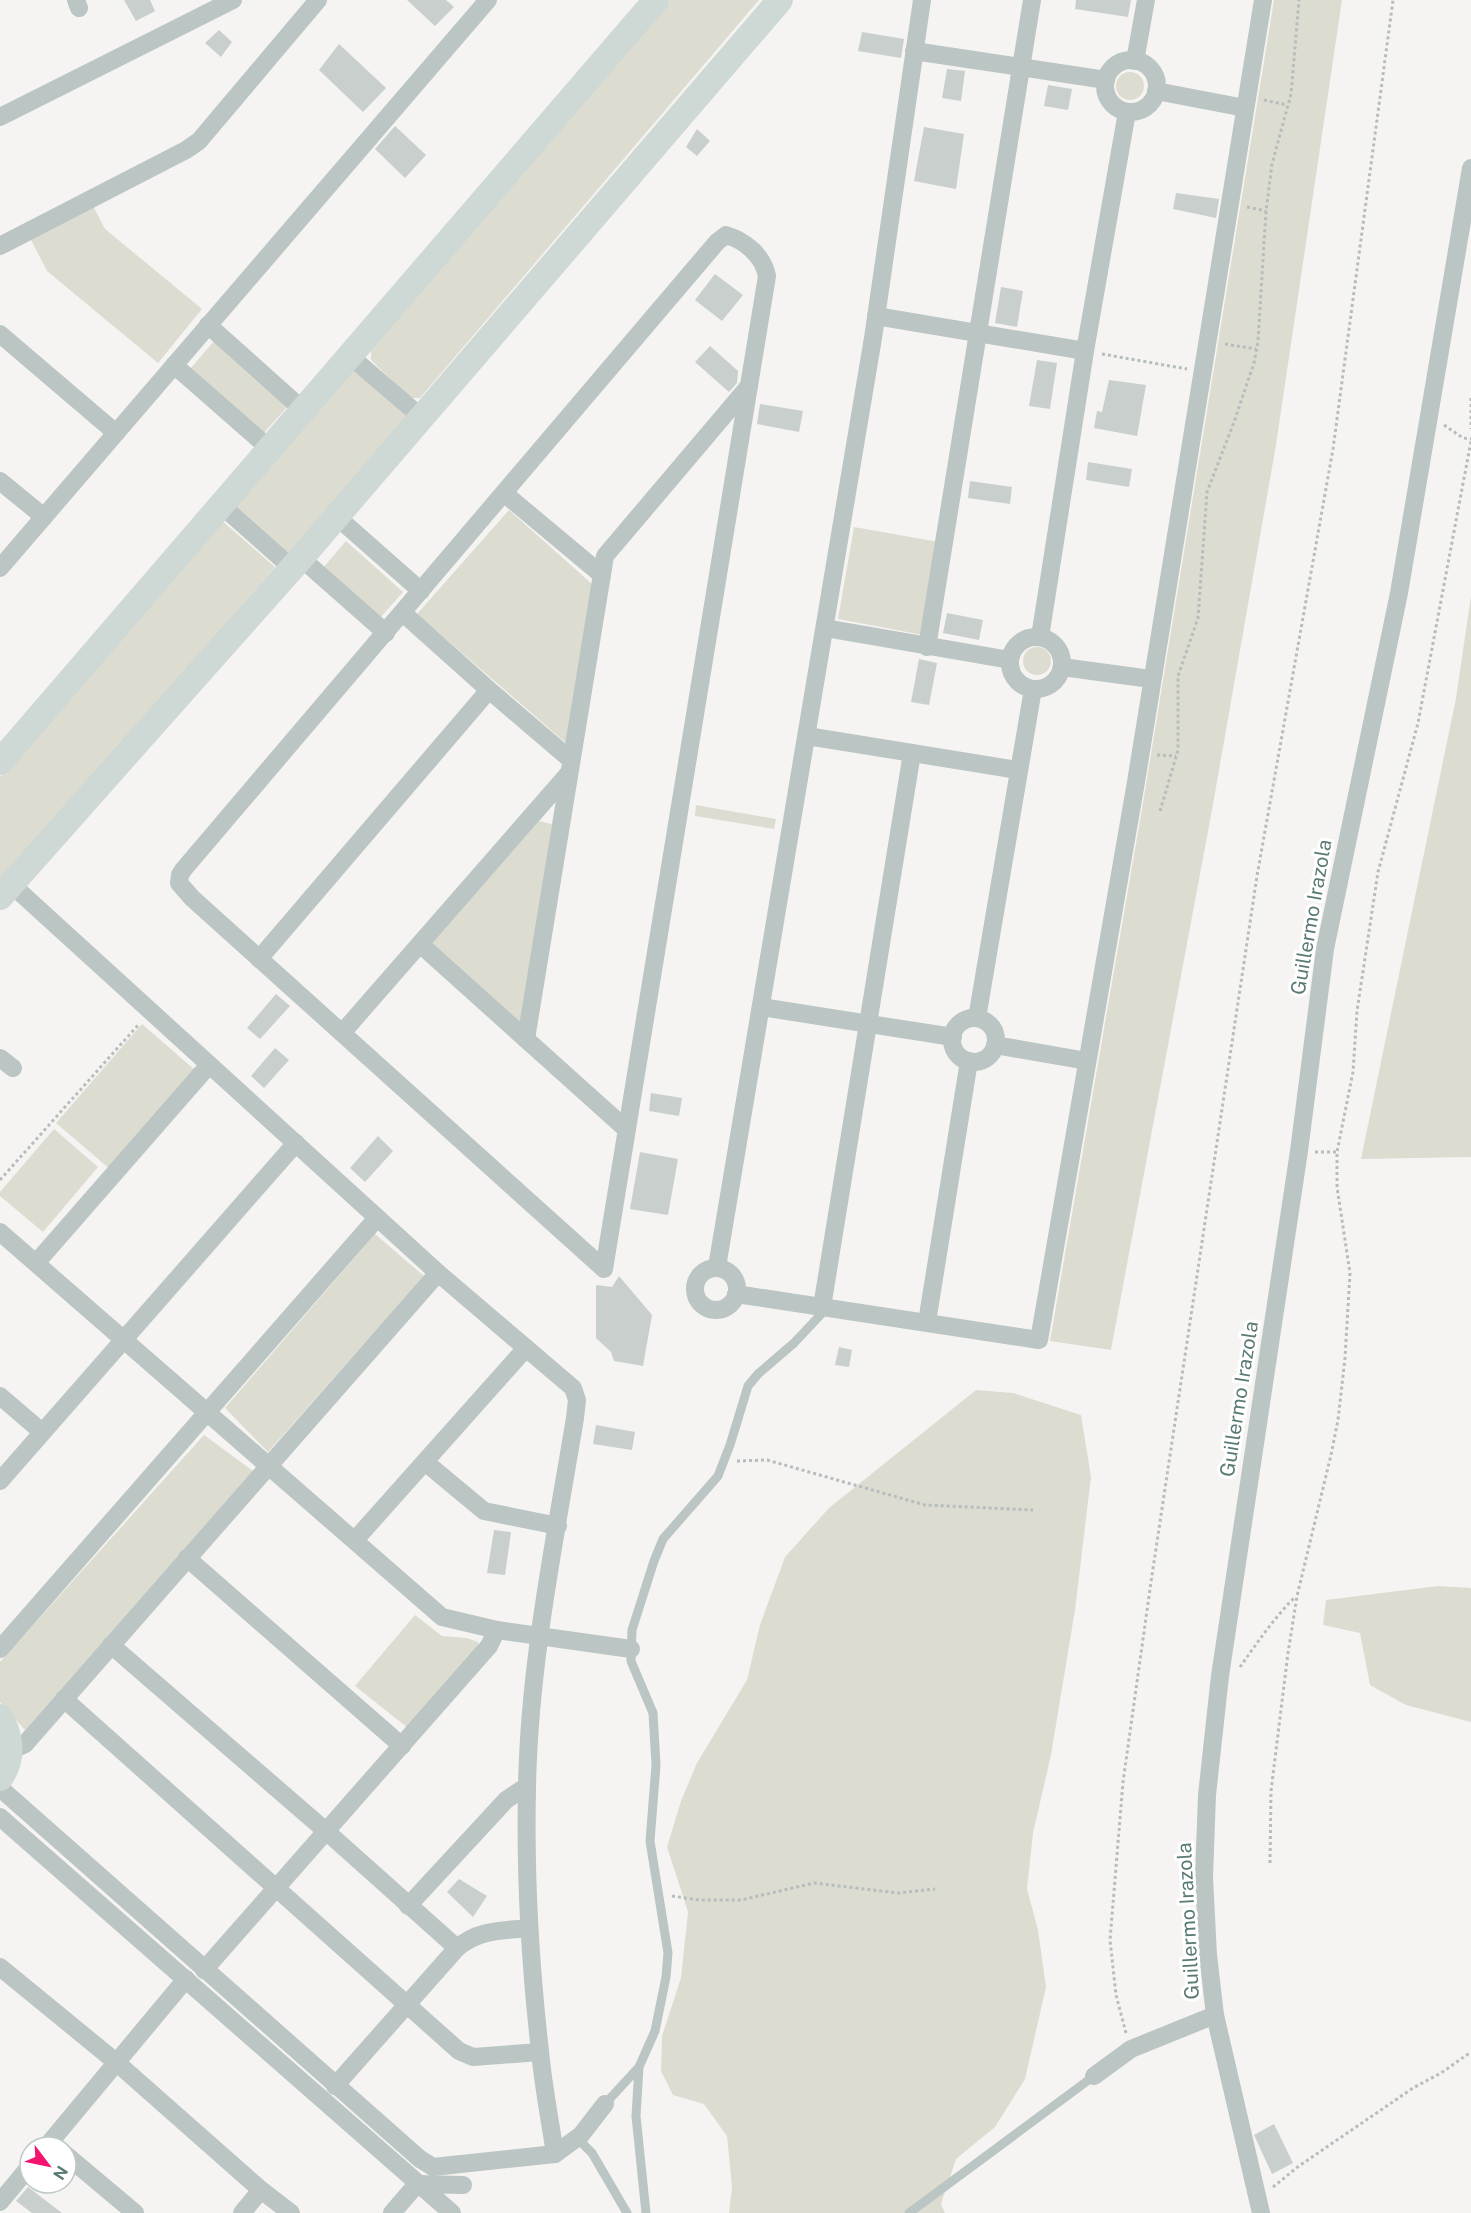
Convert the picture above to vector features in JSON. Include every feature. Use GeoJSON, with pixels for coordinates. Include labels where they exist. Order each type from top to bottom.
{"type":"FeatureCollection","features":[{"type":"Feature","properties":{"kind":"street"},"geometry":{"type":"LineString","coordinates":[[0,117],[233,0]]}},
{"type":"Feature","properties":{"kind":"street"},"geometry":{"type":"LineString","coordinates":[[0,246],[186,150],[199,141],[318,0]]}},
{"type":"Feature","properties":{"kind":"street"},"geometry":{"type":"LineString","coordinates":[[0,568],[488,0]]}},
{"type":"Feature","properties":{"kind":"street"},"geometry":{"type":"LineString","coordinates":[[0,762],[656,0]]}},
{"type":"Feature","properties":{"kind":"street"},"geometry":{"type":"LineString","coordinates":[[555,2154],[540,2052],[529,1928],[527,1786],[540,1635],[577,1400],[573,1388],[438,1273],[150,1011],[5,891],[296,563],[780,0]]}},
{"type":"Feature","properties":{"kind":"street"},"geometry":{"type":"LineString","coordinates":[[717,1268],[876,316],[922,0]]}},
{"type":"Feature","properties":{"kind":"street"},"geometry":{"type":"LineString","coordinates":[[927,646],[1032,0]]}},
{"type":"Feature","properties":{"kind":"street"},"geometry":{"type":"LineString","coordinates":[[1135,61],[1146,0]]}},
{"type":"Feature","properties":{"kind":"street"},"geometry":{"type":"LineString","coordinates":[[736,1293],[1039,1340],[1136,782],[1201,371],[1251,104],[1263,0]]}},
{"type":"Feature","properties":{"kind":"street"},"geometry":{"type":"LineString","coordinates":[[914,51],[1106,80]]}},
{"type":"Feature","properties":{"kind":"street"},"geometry":{"type":"LineString","coordinates":[[1123,61],[1135,61],[1147,66],[1153,72],[1156,79],[1156,91],[1151,103],[1145,108],[1136,112],[1128,112],[1119,110],[1107,97],[1104,89],[1106,80],[1109,71],[1116,65],[1123,61]]}},
{"type":"Feature","properties":{"kind":"street"},"geometry":{"type":"LineString","coordinates":[[1156,91],[1251,104]]}},
{"type":"Feature","properties":{"kind":"street"},"geometry":{"type":"LineString","coordinates":[[1040,637],[1085,351],[1128,112]]}},
{"type":"Feature","properties":{"kind":"street","name":"Guillermo Irazola"},"geometry":{"type":"LineString","coordinates":[[1259,2206],[1215,2015],[1208,1955],[1204,1876],[1207,1795],[1220,1676],[1298,1163],[1325,949],[1400,593],[1471,168]]}},
{"type":"Feature","properties":{"kind":"street"},"geometry":{"type":"LineString","coordinates":[[726,235],[735,237],[756,253],[765,263],[767,276],[604,1269],[259,959],[178,883],[180,875],[505,494],[717,242],[726,235]]}},
{"type":"Feature","properties":{"kind":"street"},"geometry":{"type":"LineString","coordinates":[[876,316],[1085,351]]}},
{"type":"Feature","properties":{"kind":"street"},"geometry":{"type":"LineString","coordinates":[[208,326],[303,410]]}},
{"type":"Feature","properties":{"kind":"street"},"geometry":{"type":"LineString","coordinates":[[0,334],[116,433]]}},
{"type":"Feature","properties":{"kind":"street"},"geometry":{"type":"LineString","coordinates":[[350,356],[421,417]]}},
{"type":"Feature","properties":{"kind":"street"},"geometry":{"type":"LineString","coordinates":[[174,365],[270,449]]}},
{"type":"Feature","properties":{"kind":"street"},"geometry":{"type":"LineString","coordinates":[[526,1039],[605,556],[749,386]]}},
{"type":"Feature","properties":{"kind":"street"},"geometry":{"type":"LineString","coordinates":[[0,481],[44,517]]}},
{"type":"Feature","properties":{"kind":"street"},"geometry":{"type":"LineString","coordinates":[[505,494],[602,575]]}},
{"type":"Feature","properties":{"kind":"street"},"geometry":{"type":"LineString","coordinates":[[221,505],[386,633]]}},
{"type":"Feature","properties":{"kind":"street"},"geometry":{"type":"LineString","coordinates":[[336,516],[422,591]]}},
{"type":"Feature","properties":{"kind":"street"},"geometry":{"type":"LineString","coordinates":[[403,613],[570,766]]}},
{"type":"Feature","properties":{"kind":"street"},"geometry":{"type":"LineString","coordinates":[[825,628],[1010,660]]}},
{"type":"Feature","properties":{"kind":"street"},"geometry":{"type":"LineString","coordinates":[[1029,637],[1040,637],[1052,642],[1058,648],[1062,667],[1050,685],[1033,688],[1024,686],[1012,673],[1010,660],[1021,641],[1029,637]]}},
{"type":"Feature","properties":{"kind":"street"},"geometry":{"type":"LineString","coordinates":[[1062,667],[1151,679]]}},
{"type":"Feature","properties":{"kind":"street"},"geometry":{"type":"LineString","coordinates":[[977,1018],[1033,688]]}},
{"type":"Feature","properties":{"kind":"street"},"geometry":{"type":"LineString","coordinates":[[259,959],[489,690]]}},
{"type":"Feature","properties":{"kind":"street"},"geometry":{"type":"LineString","coordinates":[[807,736],[1018,770]]}},
{"type":"Feature","properties":{"kind":"street"},"geometry":{"type":"LineString","coordinates":[[824,1308],[867,1024],[912,753]]}},
{"type":"Feature","properties":{"kind":"street"},"geometry":{"type":"LineString","coordinates":[[342,1034],[570,766]]}},
{"type":"Feature","properties":{"kind":"street"},"geometry":{"type":"LineString","coordinates":[[420,944],[626,1129]]}},
{"type":"Feature","properties":{"kind":"street"},"geometry":{"type":"LineString","coordinates":[[761,1007],[953,1037]]}},
{"type":"Feature","properties":{"kind":"street"},"geometry":{"type":"LineString","coordinates":[[977,1018],[992,1027],[995,1033],[995,1045],[986,1058],[969,1061],[958,1055],[954,1049],[953,1037],[961,1022],[977,1018]]}},
{"type":"Feature","properties":{"kind":"street"},"geometry":{"type":"LineString","coordinates":[[995,1045],[1087,1061]]}},
{"type":"Feature","properties":{"kind":"street"},"geometry":{"type":"LineString","coordinates":[[927,1322],[969,1061]]}},
{"type":"Feature","properties":{"kind":"street"},"geometry":{"type":"LineString","coordinates":[[36,1263],[209,1065]]}},
{"type":"Feature","properties":{"kind":"street"},"geometry":{"type":"LineString","coordinates":[[0,1481],[296,1143]]}},
{"type":"Feature","properties":{"kind":"street"},"geometry":{"type":"LineString","coordinates":[[0,1650],[377,1218]]}},
{"type":"Feature","properties":{"kind":"street"},"geometry":{"type":"LineString","coordinates":[[0,1232],[442,1617],[497,1630],[630,1649]]}},
{"type":"Feature","properties":{"kind":"street"},"geometry":{"type":"LineString","coordinates":[[724,1269],[734,1278],[736,1293],[731,1303],[719,1310],[712,1310],[699,1303],[695,1282],[705,1271],[724,1269]]}},
{"type":"Feature","properties":{"kind":"street"},"geometry":{"type":"LineString","coordinates":[[10,1751],[25,1744],[438,1273]]}},
{"type":"Feature","properties":{"kind":"street"},"geometry":{"type":"LineString","coordinates":[[355,1540],[526,1348]]}},
{"type":"Feature","properties":{"kind":"street"},"geometry":{"type":"LineString","coordinates":[[0,1396],[42,1432]]}},
{"type":"Feature","properties":{"kind":"street"},"geometry":{"type":"LineString","coordinates":[[425,1462],[483,1511],[558,1526]]}},
{"type":"Feature","properties":{"kind":"street"},"geometry":{"type":"LineString","coordinates":[[187,1558],[402,1746]]}},
{"type":"Feature","properties":{"kind":"street"},"geometry":{"type":"LineString","coordinates":[[204,1970],[489,1646],[497,1630]]}},
{"type":"Feature","properties":{"kind":"street"},"geometry":{"type":"LineString","coordinates":[[111,1645],[457,1948]]}},
{"type":"Feature","properties":{"kind":"street"},"geometry":{"type":"LineString","coordinates":[[64,1699],[459,2051],[473,2056],[540,2052]]}},
{"type":"Feature","properties":{"kind":"street"},"geometry":{"type":"LineString","coordinates":[[0,1717],[6,1727],[10,1751],[0,1778]]}},
{"type":"Feature","properties":{"kind":"street"},"geometry":{"type":"LineString","coordinates":[[408,1906],[506,1800],[527,1786]]}},
{"type":"Feature","properties":{"kind":"street"},"geometry":{"type":"LineString","coordinates":[[0,1788],[335,2086],[420,2159],[433,2167],[555,2154],[576,2138],[605,2104]]}},
{"type":"Feature","properties":{"kind":"street"},"geometry":{"type":"LineString","coordinates":[[0,1817],[452,2213]]}},
{"type":"Feature","properties":{"kind":"street"},"geometry":{"type":"LineString","coordinates":[[335,2086],[457,1948],[468,1939],[480,1934],[529,1928]]}},
{"type":"Feature","properties":{"kind":"street"},"geometry":{"type":"LineString","coordinates":[[3,1976],[116,2062],[261,2190],[291,2213]]}},
{"type":"Feature","properties":{"kind":"street"},"geometry":{"type":"LineString","coordinates":[[59,2135],[116,2062],[186,1979]]}},
{"type":"Feature","properties":{"kind":"street"},"geometry":{"type":"LineString","coordinates":[[1094,2076],[1131,2049],[1215,2015]]}},
{"type":"Feature","properties":{"kind":"street"},"geometry":{"type":"LineString","coordinates":[[78,2165],[135,2213]]}},
{"type":"Feature","properties":{"kind":"street"},"geometry":{"type":"LineString","coordinates":[[0,2202],[18,2180]]}},
{"type":"Feature","properties":{"kind":"street"},"geometry":{"type":"LineString","coordinates":[[417,2184],[463,2185]]}},
{"type":"Feature","properties":{"kind":"street"},"geometry":{"type":"LineString","coordinates":[[392,2213],[417,2184]]}},
{"type":"Feature","properties":{"kind":"street"},"geometry":{"type":"LineString","coordinates":[[242,2213],[261,2190]]}},
{"type":"Feature","properties":{"kind":"lane"},"geometry":{"type":"LineString","coordinates":[[605,2104],[639,2067],[655,2031],[666,1977],[668,1953],[650,1841],[656,1765],[653,1713],[631,1661],[632,1630],[663,1539],[718,1476],[747,1386],[794,1343],[824,1308]]}},
{"type":"Feature","properties":{"kind":"lane"},"geometry":{"type":"LineString","coordinates":[[639,2067],[636,2116],[646,2213]]}},
{"type":"Feature","properties":{"kind":"lane"},"geometry":{"type":"LineString","coordinates":[[909,2213],[1094,2076]]}},
{"type":"Feature","properties":{"kind":"lane"},"geometry":{"type":"LineString","coordinates":[[576,2138],[592,2153],[627,2213]]}},
{"type":"Feature","properties":{"kind":"path"},"geometry":{"type":"LineString","coordinates":[[1160,811],[1178,750],[1178,676],[1198,618],[1207,492],[1234,422],[1256,350],[1261,307],[1266,211],[1272,164],[1291,94],[1299,0]]}},
{"type":"Feature","properties":{"kind":"path"},"geometry":{"type":"LineString","coordinates":[[1131,2049],[1116,1995],[1110,1940],[1123,1782],[1257,876],[1333,449],[1393,0]]}},
{"type":"Feature","properties":{"kind":"path"},"geometry":{"type":"LineString","coordinates":[[1251,104],[1287,105]]}},
{"type":"Feature","properties":{"kind":"path"},"geometry":{"type":"LineString","coordinates":[[1240,205],[1266,211]]}},
{"type":"Feature","properties":{"kind":"path"},"geometry":{"type":"LineString","coordinates":[[1217,342],[1256,350]]}},
{"type":"Feature","properties":{"kind":"path"},"geometry":{"type":"LineString","coordinates":[[1085,351],[1201,371]]}},
{"type":"Feature","properties":{"kind":"path"},"geometry":{"type":"LineString","coordinates":[[1471,398],[1471,429]]}},
{"type":"Feature","properties":{"kind":"path"},"geometry":{"type":"LineString","coordinates":[[1270,1863],[1271,1791],[1288,1653],[1297,1596],[1331,1455],[1339,1410],[1350,1296],[1350,1273],[1337,1186],[1338,1152],[1353,1072],[1357,1011],[1378,872],[1418,723],[1471,440],[1463,438],[1430,413]]}},
{"type":"Feature","properties":{"kind":"path"},"geometry":{"type":"LineString","coordinates":[[1150,754],[1176,756]]}},
{"type":"Feature","properties":{"kind":"path"},"geometry":{"type":"LineString","coordinates":[[0,1180],[150,1011]]}},
{"type":"Feature","properties":{"kind":"path"},"geometry":{"type":"LineString","coordinates":[[723,1462],[767,1460],[925,1505],[1034,1510]]}},
{"type":"Feature","properties":{"kind":"path"},"geometry":{"type":"LineString","coordinates":[[1236,1673],[1261,1636],[1297,1596]]}},
{"type":"Feature","properties":{"kind":"path"},"geometry":{"type":"LineString","coordinates":[[658,1894],[699,1900],[741,1900],[814,1883],[898,1893],[935,1889]]}},
{"type":"Feature","properties":{"kind":"path"},"geometry":{"type":"LineString","coordinates":[[1259,2206],[1299,2166],[1413,2088],[1441,2073],[1471,2052]]}},
{"type":"Feature","properties":{"kind":"shaded area"},"geometry":{"type":"Polygon","coordinates":[[[670,0],[759,0],[420,398],[410,398],[371,360],[371,348],[670,0]]]}},
{"type":"Feature","properties":{"kind":"shaded area"},"geometry":{"type":"Polygon","coordinates":[[[1274,0],[1342,0],[1276,445],[1212,810],[1111,1350],[1050,1341],[1143,803],[1274,0]]]}},
{"type":"Feature","properties":{"kind":"shaded area"},"geometry":{"type":"Polygon","coordinates":[[[1130,72],[1140,76],[1144,86],[1140,96],[1130,100],[1120,96],[1116,86],[1120,76],[1130,72]]]}},
{"type":"Feature","properties":{"kind":"shaded area"},"geometry":{"type":"Polygon","coordinates":[[[93,206],[105,229],[202,309],[158,363],[47,271],[30,238],[93,206]]]}},
{"type":"Feature","properties":{"kind":"shaded area"},"geometry":{"type":"Polygon","coordinates":[[[215,340],[288,406],[263,434],[190,369],[215,340]]]}},
{"type":"Feature","properties":{"kind":"shaded area"},"geometry":{"type":"Polygon","coordinates":[[[353,370],[407,417],[289,554],[235,507],[353,370]]]}},
{"type":"Feature","properties":{"kind":"shaded area"},"geometry":{"type":"Polygon","coordinates":[[[509,510],[592,584],[566,743],[417,614],[509,510]]]}},
{"type":"Feature","properties":{"kind":"shaded area"},"geometry":{"type":"Polygon","coordinates":[[[220,519],[275,567],[0,887],[0,777],[220,519]]]}},
{"type":"Feature","properties":{"kind":"shaded area"},"geometry":{"type":"Polygon","coordinates":[[[854,527],[939,542],[923,635],[838,619],[854,527]]]}},
{"type":"Feature","properties":{"kind":"shaded area"},"geometry":{"type":"Polygon","coordinates":[[[346,541],[403,592],[379,619],[322,569],[346,541]]]}},
{"type":"Feature","properties":{"kind":"shaded area"},"geometry":{"type":"Polygon","coordinates":[[[1471,596],[1471,1157],[1361,1159],[1456,698],[1471,596]]]}},
{"type":"Feature","properties":{"kind":"shaded area"},"geometry":{"type":"Polygon","coordinates":[[[1037,647],[1047,651],[1051,661],[1047,671],[1037,675],[1027,671],[1023,661],[1027,651],[1037,647]]]}},
{"type":"Feature","properties":{"kind":"shaded area"},"geometry":{"type":"Polygon","coordinates":[[[696,805],[776,819],[774,829],[695,816],[696,805]]]}},
{"type":"Feature","properties":{"kind":"shaded area"},"geometry":{"type":"Polygon","coordinates":[[[539,821],[552,824],[521,1025],[432,943],[539,821]]]}},
{"type":"Feature","properties":{"kind":"shaded area"},"geometry":{"type":"Polygon","coordinates":[[[142,1024],[196,1071],[111,1170],[56,1123],[142,1024]]]}},
{"type":"Feature","properties":{"kind":"shaded area"},"geometry":{"type":"Polygon","coordinates":[[[54,1129],[98,1167],[43,1232],[0,1196],[0,1192],[54,1129]]]}},
{"type":"Feature","properties":{"kind":"shaded area"},"geometry":{"type":"Polygon","coordinates":[[[375,1234],[424,1276],[268,1452],[225,1408],[375,1234]]]}},
{"type":"Feature","properties":{"kind":"shaded area"},"geometry":{"type":"Polygon","coordinates":[[[976,1390],[1013,1393],[1081,1415],[1091,1477],[1075,1610],[1051,1755],[1033,1833],[1027,1889],[1038,1930],[1046,1987],[1025,2079],[995,2127],[956,2159],[941,2204],[945,2213],[729,2213],[732,2187],[727,2136],[704,2104],[673,2095],[661,2071],[662,2036],[681,1978],[688,1912],[667,1847],[681,1801],[697,1763],[747,1680],[760,1625],[785,1557],[829,1508],[976,1390]]]}},
{"type":"Feature","properties":{"kind":"shaded area"},"geometry":{"type":"Polygon","coordinates":[[[204,1435],[253,1471],[25,1730],[0,1702],[0,1662],[204,1435]]]}},
{"type":"Feature","properties":{"kind":"shaded area"},"geometry":{"type":"Polygon","coordinates":[[[1438,1586],[1471,1588],[1471,1722],[1406,1705],[1370,1685],[1360,1633],[1323,1625],[1326,1600],[1438,1586]]]}},
{"type":"Feature","properties":{"kind":"shaded area"},"geometry":{"type":"Polygon","coordinates":[[[415,1615],[442,1636],[467,1638],[478,1642],[478,1651],[408,1728],[355,1686],[415,1615]]]}},
{"type":"Feature","properties":{"kind":"building"},"geometry":{"type":"Polygon","coordinates":[[[124,0],[150,0],[155,11],[136,21],[124,0]]]}},
{"type":"Feature","properties":{"kind":"building"},"geometry":{"type":"Polygon","coordinates":[[[407,0],[446,0],[454,7],[435,26],[407,0]]]}},
{"type":"Feature","properties":{"kind":"building"},"geometry":{"type":"Polygon","coordinates":[[[1076,0],[1131,0],[1128,17],[1075,9],[1076,0]]]}},
{"type":"Feature","properties":{"kind":"building"},"geometry":{"type":"Polygon","coordinates":[[[219,30],[232,42],[221,57],[205,43],[219,30]]]}},
{"type":"Feature","properties":{"kind":"building"},"geometry":{"type":"Polygon","coordinates":[[[862,32],[904,39],[901,58],[858,51],[862,32]]]}},
{"type":"Feature","properties":{"kind":"building"},"geometry":{"type":"Polygon","coordinates":[[[339,44],[386,88],[363,112],[319,70],[339,44]]]}},
{"type":"Feature","properties":{"kind":"building"},"geometry":{"type":"Polygon","coordinates":[[[947,69],[965,71],[961,101],[942,98],[947,69]]]}},
{"type":"Feature","properties":{"kind":"building"},"geometry":{"type":"Polygon","coordinates":[[[1048,85],[1072,89],[1068,110],[1044,106],[1048,85]]]}},
{"type":"Feature","properties":{"kind":"building"},"geometry":{"type":"Polygon","coordinates":[[[395,126],[426,155],[405,178],[375,149],[395,126]]]}},
{"type":"Feature","properties":{"kind":"building"},"geometry":{"type":"Polygon","coordinates":[[[924,127],[964,134],[956,189],[914,181],[924,127]]]}},
{"type":"Feature","properties":{"kind":"building"},"geometry":{"type":"Polygon","coordinates":[[[697,129],[710,141],[697,156],[686,147],[697,129]]]}},
{"type":"Feature","properties":{"kind":"building"},"geometry":{"type":"Polygon","coordinates":[[[1176,193],[1219,199],[1216,218],[1173,209],[1176,193]]]}},
{"type":"Feature","properties":{"kind":"building"},"geometry":{"type":"Polygon","coordinates":[[[715,274],[743,295],[722,321],[695,300],[715,274]]]}},
{"type":"Feature","properties":{"kind":"building"},"geometry":{"type":"Polygon","coordinates":[[[1001,287],[1023,291],[1017,327],[995,323],[1001,287]]]}},
{"type":"Feature","properties":{"kind":"building"},"geometry":{"type":"Polygon","coordinates":[[[710,346],[738,371],[737,383],[729,392],[695,362],[710,346]]]}},
{"type":"Feature","properties":{"kind":"building"},"geometry":{"type":"Polygon","coordinates":[[[1037,360],[1057,363],[1050,409],[1029,406],[1037,360]]]}},
{"type":"Feature","properties":{"kind":"building"},"geometry":{"type":"Polygon","coordinates":[[[1109,380],[1146,385],[1137,436],[1094,428],[1097,411],[1102,412],[1109,380]]]}},
{"type":"Feature","properties":{"kind":"building"},"geometry":{"type":"Polygon","coordinates":[[[760,404],[803,411],[799,432],[757,424],[760,404]]]}},
{"type":"Feature","properties":{"kind":"building"},"geometry":{"type":"Polygon","coordinates":[[[1088,462],[1132,469],[1129,487],[1086,480],[1088,462]]]}},
{"type":"Feature","properties":{"kind":"building"},"geometry":{"type":"Polygon","coordinates":[[[970,481],[1012,487],[1010,504],[968,498],[970,481]]]}},
{"type":"Feature","properties":{"kind":"building"},"geometry":{"type":"Polygon","coordinates":[[[947,613],[983,620],[979,640],[943,633],[947,613]]]}},
{"type":"Feature","properties":{"kind":"building"},"geometry":{"type":"Polygon","coordinates":[[[919,659],[937,663],[929,705],[911,702],[919,659]]]}},
{"type":"Feature","properties":{"kind":"building"},"geometry":{"type":"Polygon","coordinates":[[[276,994],[290,1006],[260,1039],[247,1028],[276,994]]]}},
{"type":"Feature","properties":{"kind":"building"},"geometry":{"type":"Polygon","coordinates":[[[275,1048],[289,1060],[264,1088],[251,1076],[275,1048]]]}},
{"type":"Feature","properties":{"kind":"building"},"geometry":{"type":"Polygon","coordinates":[[[651,1093],[682,1098],[679,1116],[649,1111],[651,1093]]]}},
{"type":"Feature","properties":{"kind":"building"},"geometry":{"type":"Polygon","coordinates":[[[378,1136],[393,1151],[365,1182],[350,1168],[378,1136]]]}},
{"type":"Feature","properties":{"kind":"building"},"geometry":{"type":"Polygon","coordinates":[[[640,1152],[678,1159],[668,1215],[630,1209],[640,1152]]]}},
{"type":"Feature","properties":{"kind":"building"},"geometry":{"type":"Polygon","coordinates":[[[619,1276],[652,1315],[643,1366],[614,1361],[611,1352],[596,1338],[596,1285],[612,1287],[619,1276]]]}},
{"type":"Feature","properties":{"kind":"building"},"geometry":{"type":"Polygon","coordinates":[[[839,1347],[852,1350],[849,1367],[835,1365],[839,1347]]]}},
{"type":"Feature","properties":{"kind":"building"},"geometry":{"type":"Polygon","coordinates":[[[596,1425],[635,1432],[632,1450],[593,1444],[596,1425]]]}},
{"type":"Feature","properties":{"kind":"building"},"geometry":{"type":"Polygon","coordinates":[[[494,1530],[511,1532],[505,1575],[487,1573],[494,1530]]]}},
{"type":"Feature","properties":{"kind":"building"},"geometry":{"type":"Polygon","coordinates":[[[459,1879],[487,1896],[473,1917],[447,1892],[459,1879]]]}},
{"type":"Feature","properties":{"kind":"building"},"geometry":{"type":"Polygon","coordinates":[[[1274,2124],[1293,2163],[1272,2174],[1254,2135],[1274,2124]]]}},
{"type":"Feature","properties":{"kind":"building"},"geometry":{"type":"Polygon","coordinates":[[[21,2195],[38,2195],[62,2213],[32,2213],[16,2201],[21,2195]]]}}]}
